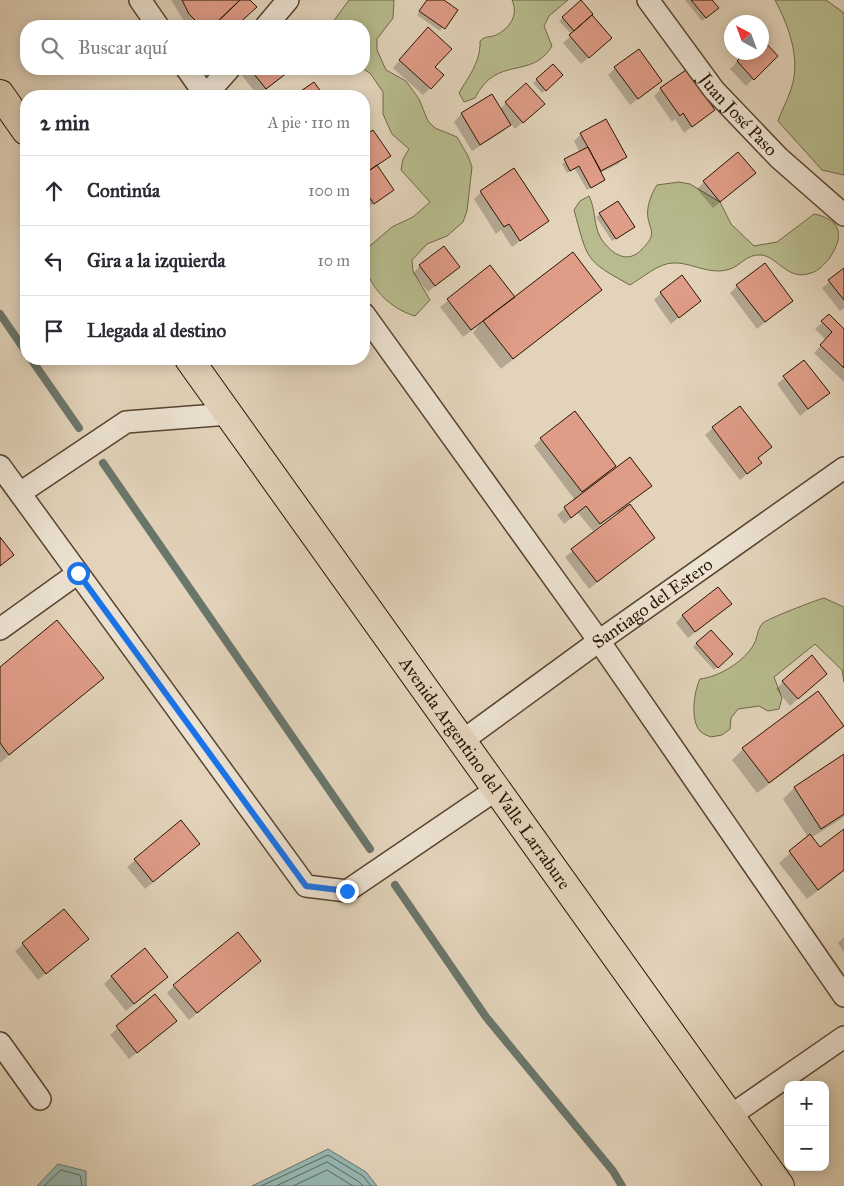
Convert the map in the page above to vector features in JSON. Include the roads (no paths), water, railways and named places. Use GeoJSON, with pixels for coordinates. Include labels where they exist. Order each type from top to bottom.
{"type":"FeatureCollection","features":[{"type":"Feature","properties":{"kind":"highway"},"geometry":{"type":"LineString","coordinates":[[0,94],[20,122]]}},
{"type":"Feature","properties":{"kind":"highway","name":"Avenida Argentino del Valle Larrabure"},"geometry":{"type":"LineString","coordinates":[[193,365],[780,1186]]}},
{"type":"Feature","properties":{"kind":"street"},"geometry":{"type":"LineString","coordinates":[[140,0],[154,20]]}},
{"type":"Feature","properties":{"kind":"street"},"geometry":{"type":"LineString","coordinates":[[271,20],[288,0]]}},
{"type":"Feature","properties":{"kind":"street","name":"Juan José Paso"},"geometry":{"type":"LineString","coordinates":[[648,0],[714,90],[779,158],[844,215]]}},
{"type":"Feature","properties":{"kind":"street"},"geometry":{"type":"LineString","coordinates":[[191,75],[202,90]]}},
{"type":"Feature","properties":{"kind":"street"},"geometry":{"type":"LineString","coordinates":[[211,90],[224,75]]}},
{"type":"Feature","properties":{"kind":"street"},"geometry":{"type":"LineString","coordinates":[[370,322],[599,641],[844,996]]}},
{"type":"Feature","properties":{"kind":"street"},"geometry":{"type":"LineString","coordinates":[[20,493],[126,422],[228,414]]}},
{"type":"Feature","properties":{"kind":"street"},"geometry":{"type":"LineString","coordinates":[[0,466],[306,886],[347,891],[497,790]]}},
{"type":"Feature","properties":{"kind":"street","name":"Santiago del Estero"},"geometry":{"type":"LineString","coordinates":[[462,741],[599,641],[844,468]]}},
{"type":"Feature","properties":{"kind":"street"},"geometry":{"type":"LineString","coordinates":[[0,628],[78,573]]}},
{"type":"Feature","properties":{"kind":"street"},"geometry":{"type":"LineString","coordinates":[[730,1116],[844,1038]]}},
{"type":"Feature","properties":{"kind":"street"},"geometry":{"type":"LineString","coordinates":[[0,1043],[40,1099]]}},
{"type":"Feature","properties":{"kind":"water"},"geometry":{"type":"Polygon","coordinates":[[[328,1149],[366,1172],[377,1186],[252,1186],[328,1149]]]}},
{"type":"Feature","properties":{"kind":"water"},"geometry":{"type":"Polygon","coordinates":[[[58,1164],[86,1171],[86,1186],[37,1186],[58,1164]]]}},
{"type":"Feature","properties":{"kind":"waterway"},"geometry":{"type":"LineString","coordinates":[[0,314],[20,343]]}},
{"type":"Feature","properties":{"kind":"waterway"},"geometry":{"type":"LineString","coordinates":[[35,365],[79,428]]}},
{"type":"Feature","properties":{"kind":"waterway"},"geometry":{"type":"LineString","coordinates":[[103,463],[370,849]]}},
{"type":"Feature","properties":{"kind":"waterway"},"geometry":{"type":"LineString","coordinates":[[395,885],[486,1017],[613,1171],[622,1186]]}}]}
